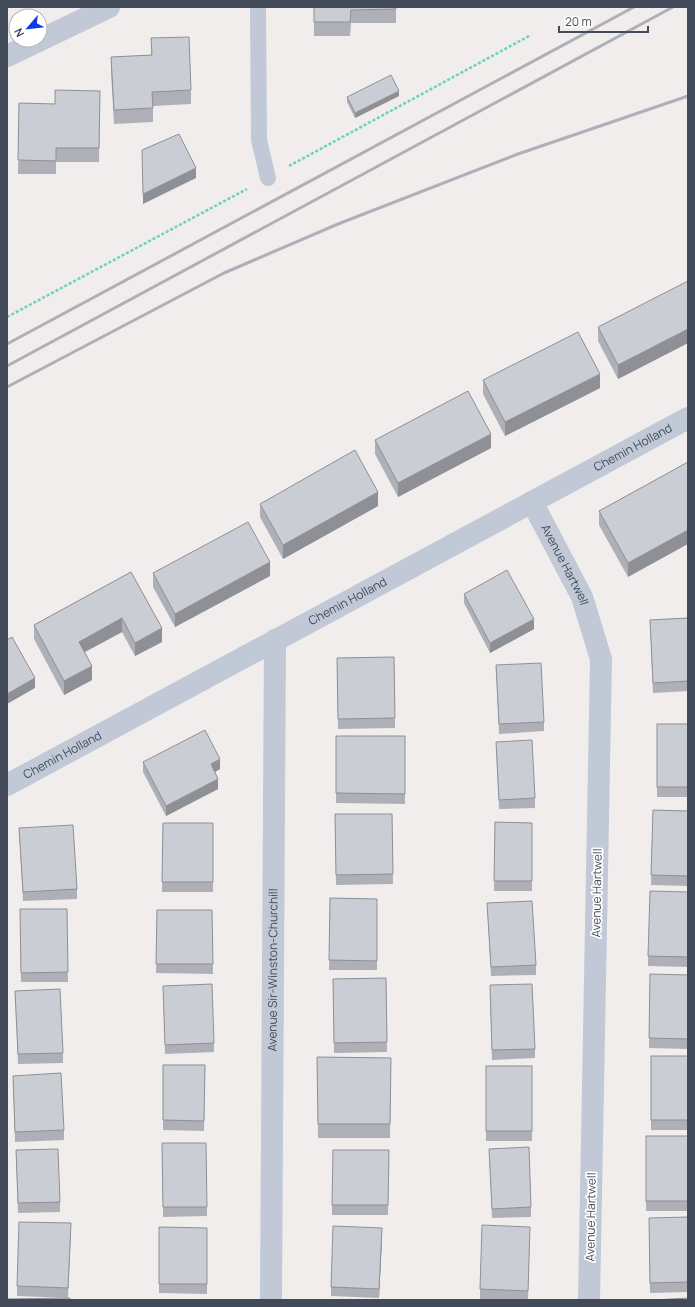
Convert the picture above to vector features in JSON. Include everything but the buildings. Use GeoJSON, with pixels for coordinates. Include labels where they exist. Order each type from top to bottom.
{"type":"FeatureCollection","features":[{"type":"Feature","properties":{"kind":"street"},"geometry":{"type":"LineString","coordinates":[[7,56],[109,7]]}},
{"type":"Feature","properties":{"kind":"street","name":"Chemin Holland"},"geometry":{"type":"LineString","coordinates":[[7,784],[688,418]]}},
{"type":"Feature","properties":{"kind":"street","name":"Avenue Hartwell"},"geometry":{"type":"LineString","coordinates":[[532,502],[582,597],[601,659],[589,1300]]}},
{"type":"Feature","properties":{"kind":"street","name":"Avenue Sir-Winston-Churchill"},"geometry":{"type":"LineString","coordinates":[[271,1300],[275,640]]}},
{"type":"Feature","properties":{"kind":"lane"},"geometry":{"type":"LineString","coordinates":[[258,7],[259,140],[268,178]]}},
{"type":"Feature","properties":{"kind":"railway"},"geometry":{"type":"LineString","coordinates":[[7,344],[634,7]]}},
{"type":"Feature","properties":{"kind":"railway"},"geometry":{"type":"LineString","coordinates":[[7,366],[673,7]]}},
{"type":"Feature","properties":{"kind":"railway"},"geometry":{"type":"LineString","coordinates":[[7,387],[224,273],[338,224],[518,154],[688,96]]}}]}
